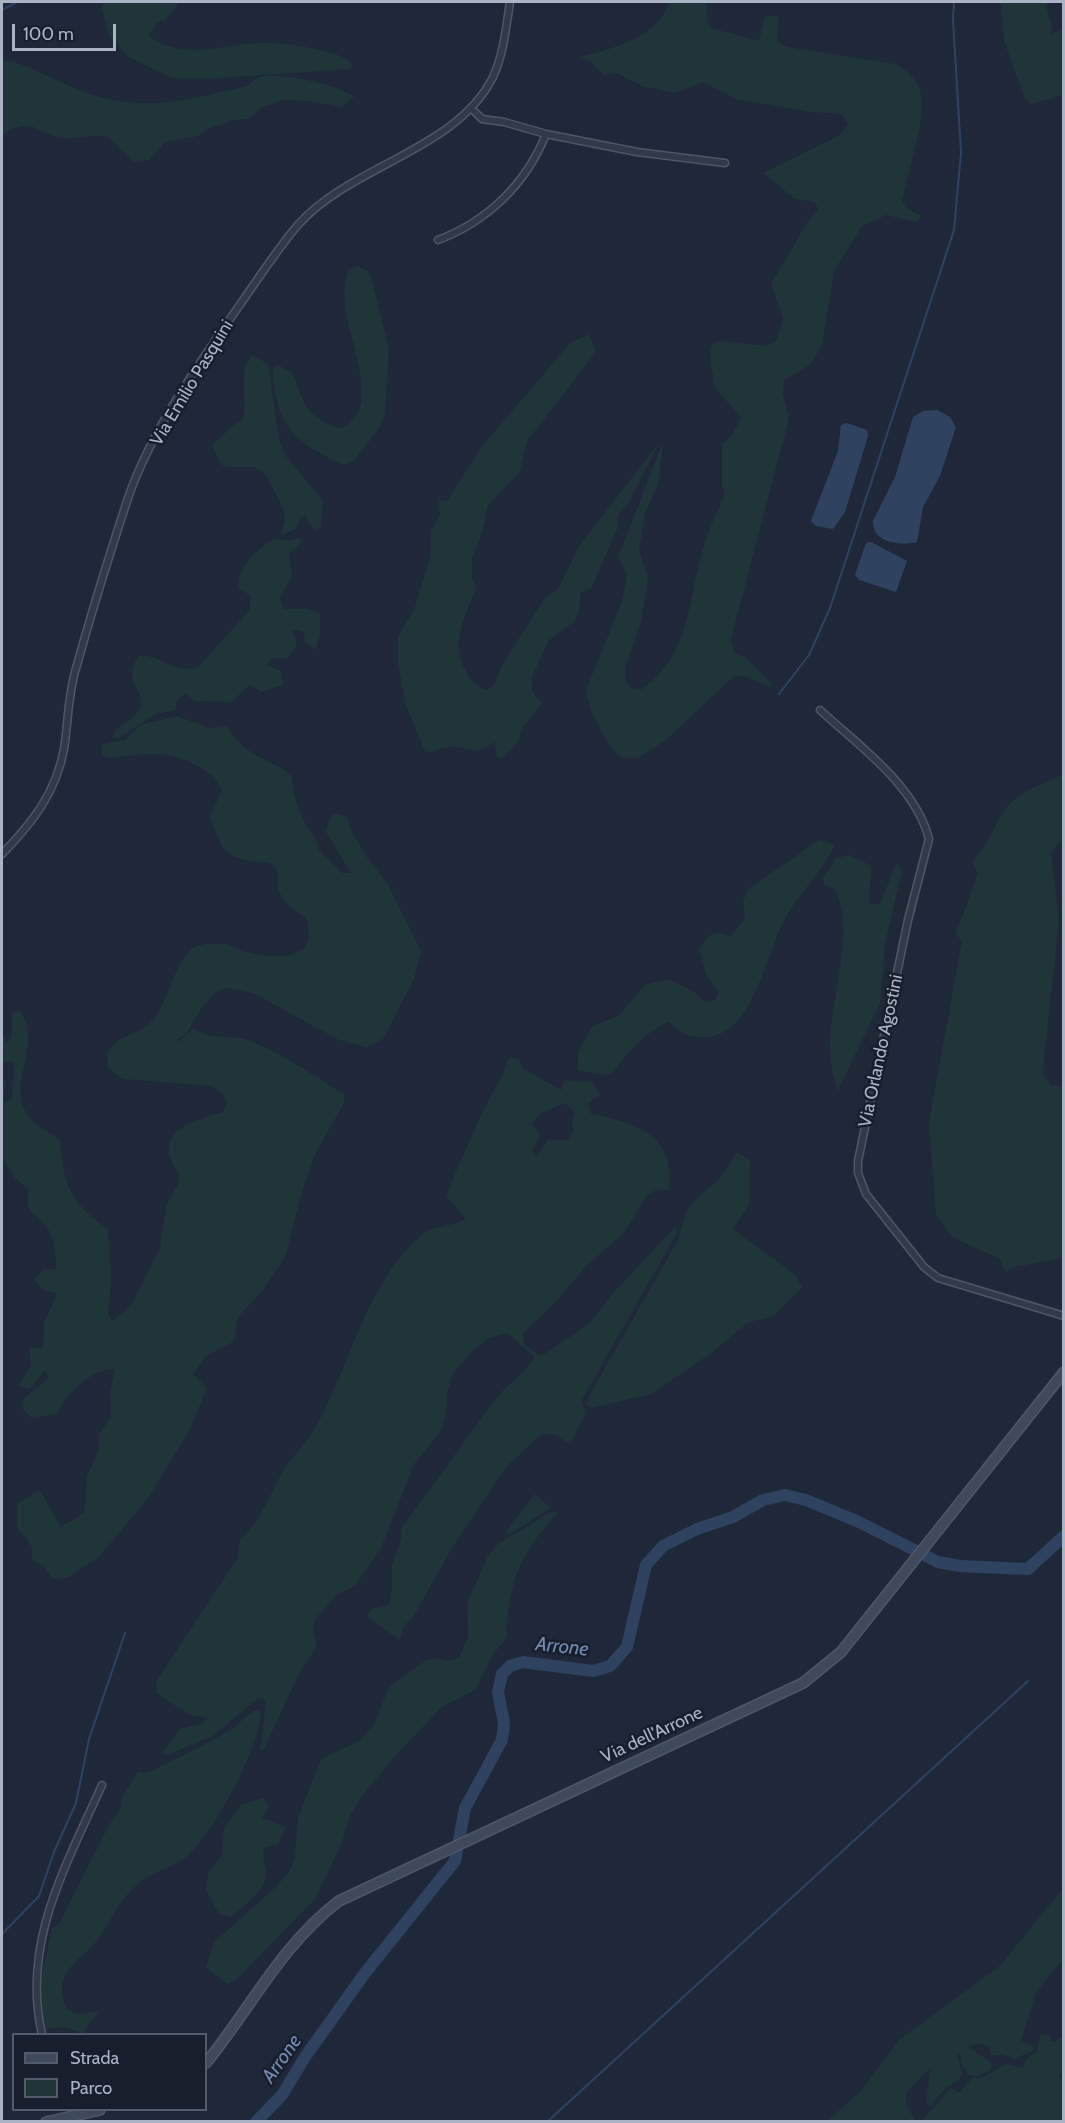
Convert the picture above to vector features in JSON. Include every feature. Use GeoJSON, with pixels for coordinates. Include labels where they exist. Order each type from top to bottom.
{"type":"FeatureCollection","features":[{"type":"Feature","properties":{"kind":"street","name":"Via Emilio Pasquini"},"geometry":{"type":"LineString","coordinates":[[2,854],[37,815],[54,785],[64,747],[74,676],[129,497],[175,403],[277,252],[308,214],[336,192],[445,129],[471,108],[483,93],[497,68],[503,47],[510,2]]}},
{"type":"Feature","properties":{"kind":"street"},"geometry":{"type":"LineString","coordinates":[[471,108],[482,119],[504,122],[546,134],[637,152],[724,164]]}},
{"type":"Feature","properties":{"kind":"street"},"geometry":{"type":"LineString","coordinates":[[438,240],[465,228],[503,202],[542,145],[546,134]]}},
{"type":"Feature","properties":{"kind":"street","name":"Via Orlando Agostini"},"geometry":{"type":"LineString","coordinates":[[820,710],[908,796],[926,825],[929,839],[908,920],[858,1161],[861,1184],[924,1267],[938,1278],[1064,1316]]}},
{"type":"Feature","properties":{"kind":"street","name":"Via dell'Arrone"},"geometry":{"type":"LineString","coordinates":[[207,2062],[292,1944],[316,1919],[349,1895],[803,1683],[842,1652],[1064,1372]]}},
{"type":"Feature","properties":{"kind":"street"},"geometry":{"type":"LineString","coordinates":[[42,2033],[35,1982],[40,1945],[54,1894],[102,1785]]}},
{"type":"Feature","properties":{"kind":"street"},"geometry":{"type":"LineString","coordinates":[[46,2121],[61,2114],[84,2111]]}},
{"type":"Feature","properties":{"kind":"green space"},"geometry":{"type":"Polygon","coordinates":[[[108,2],[180,2],[164,21],[158,21],[149,36],[178,49],[209,49],[256,43],[285,44],[335,54],[352,64],[350,69],[219,78],[170,77],[129,57],[109,36],[101,5],[108,2]]]}},
{"type":"Feature","properties":{"kind":"green space"},"geometry":{"type":"Polygon","coordinates":[[[669,2],[707,2],[707,22],[711,28],[759,41],[765,16],[779,16],[777,41],[787,47],[896,64],[905,70],[918,85],[922,105],[919,132],[902,201],[906,208],[922,216],[917,222],[886,215],[862,226],[834,271],[822,345],[810,365],[784,380],[783,395],[789,418],[731,639],[735,653],[746,658],[772,684],[770,687],[747,677],[734,676],[665,741],[638,758],[622,758],[611,748],[591,712],[586,690],[622,602],[627,575],[618,557],[663,442],[658,485],[645,513],[639,550],[648,577],[641,622],[625,668],[626,681],[631,688],[642,689],[658,676],[670,660],[685,625],[705,542],[725,493],[722,486],[722,444],[733,434],[741,417],[715,388],[710,357],[712,345],[718,341],[766,346],[776,342],[783,318],[771,284],[808,221],[819,210],[814,202],[795,199],[763,173],[840,135],[848,125],[842,114],[810,112],[736,99],[703,82],[675,93],[642,86],[616,73],[603,75],[591,62],[580,57],[632,40],[645,32],[664,14],[669,2]]]}},
{"type":"Feature","properties":{"kind":"green space"},"geometry":{"type":"Polygon","coordinates":[[[1001,2],[1047,2],[1051,34],[1063,29],[1063,95],[1032,104],[1025,99],[1004,41],[1001,2]]]}},
{"type":"Feature","properties":{"kind":"green space"},"geometry":{"type":"Polygon","coordinates":[[[11,61],[97,96],[135,103],[191,99],[247,86],[258,78],[267,76],[313,81],[338,88],[354,97],[341,107],[309,101],[283,100],[261,108],[248,119],[234,120],[205,130],[198,136],[165,142],[149,160],[134,162],[108,137],[56,137],[28,126],[12,129],[2,135],[2,62],[11,61]]]}},
{"type":"Feature","properties":{"kind":"green space"},"geometry":{"type":"Polygon","coordinates":[[[359,266],[370,273],[389,349],[385,415],[380,427],[353,462],[343,465],[311,448],[290,429],[278,405],[273,368],[277,365],[292,372],[306,406],[320,420],[341,428],[355,417],[361,404],[362,387],[345,305],[345,286],[349,269],[359,266]]]}},
{"type":"Feature","properties":{"kind":"green space"},"geometry":{"type":"Polygon","coordinates":[[[589,334],[596,352],[527,441],[519,473],[488,505],[482,533],[472,557],[472,578],[476,589],[464,620],[459,642],[462,663],[477,686],[487,690],[494,685],[503,663],[545,598],[558,589],[578,548],[660,441],[627,506],[619,515],[618,527],[591,589],[581,592],[579,611],[575,621],[548,641],[532,677],[532,692],[542,703],[520,731],[519,741],[502,759],[496,756],[495,742],[477,751],[447,747],[430,753],[425,751],[406,706],[398,664],[398,636],[414,610],[430,558],[431,531],[440,516],[439,500],[447,501],[480,449],[570,343],[589,334]]]}},
{"type":"Feature","properties":{"kind":"green space"},"geometry":{"type":"Polygon","coordinates":[[[253,355],[268,364],[279,440],[285,455],[323,501],[321,527],[316,530],[309,524],[306,516],[301,517],[296,529],[281,535],[285,518],[283,508],[266,475],[254,467],[226,467],[221,464],[212,445],[235,424],[242,421],[245,404],[245,369],[253,355]]]}},
{"type":"Feature","properties":{"kind":"green space"},"geometry":{"type":"Polygon","coordinates":[[[298,538],[302,542],[289,554],[292,577],[280,597],[283,609],[308,609],[320,614],[320,635],[316,650],[305,642],[304,632],[292,629],[297,645],[288,658],[271,658],[267,665],[281,671],[283,685],[261,692],[250,685],[231,702],[195,701],[186,694],[178,699],[175,710],[155,714],[119,738],[113,738],[117,729],[139,710],[140,697],[132,673],[139,656],[154,658],[174,667],[189,669],[198,667],[249,611],[251,596],[239,588],[244,565],[273,539],[289,541],[298,538]]]}},
{"type":"Feature","properties":{"kind":"green space"},"geometry":{"type":"Polygon","coordinates":[[[177,716],[209,728],[227,726],[247,749],[292,776],[298,806],[315,838],[318,849],[342,873],[351,873],[326,832],[334,813],[347,816],[351,830],[366,856],[387,883],[421,951],[414,979],[383,1039],[367,1047],[339,1040],[253,993],[226,988],[215,993],[202,1007],[187,1033],[177,1039],[178,1042],[194,1028],[207,1035],[240,1038],[260,1045],[298,1065],[345,1095],[343,1105],[317,1150],[303,1188],[285,1257],[263,1290],[238,1317],[233,1342],[206,1356],[193,1374],[207,1388],[189,1431],[148,1498],[100,1556],[67,1578],[53,1579],[42,1565],[32,1560],[32,1547],[17,1527],[17,1504],[40,1490],[61,1527],[84,1513],[87,1476],[99,1450],[99,1434],[111,1417],[110,1394],[115,1369],[97,1373],[80,1384],[73,1390],[57,1414],[32,1418],[23,1410],[24,1398],[49,1378],[45,1370],[30,1389],[18,1386],[31,1366],[29,1348],[43,1348],[44,1323],[57,1294],[41,1289],[34,1279],[44,1269],[56,1269],[56,1258],[49,1231],[29,1208],[29,1190],[15,1178],[2,1157],[2,1078],[5,1083],[4,1102],[12,1099],[14,1062],[2,1061],[2,1032],[6,1043],[12,1037],[12,1013],[20,1011],[26,1025],[28,1039],[21,1092],[23,1105],[33,1121],[60,1140],[61,1156],[71,1192],[85,1211],[108,1229],[111,1282],[108,1315],[113,1321],[132,1304],[160,1248],[166,1206],[178,1184],[179,1174],[171,1160],[169,1148],[171,1139],[187,1125],[223,1112],[227,1104],[222,1093],[211,1086],[123,1079],[108,1068],[107,1053],[118,1041],[144,1028],[156,1016],[184,958],[197,946],[211,943],[225,944],[254,954],[290,955],[300,951],[306,944],[309,933],[306,918],[282,897],[273,865],[238,858],[231,855],[222,845],[210,817],[222,790],[213,777],[192,763],[170,755],[147,754],[110,758],[103,756],[101,748],[103,744],[125,740],[140,725],[177,716]]]}},
{"type":"Feature","properties":{"kind":"green space"},"geometry":{"type":"Polygon","coordinates":[[[1063,774],[1063,839],[1051,852],[1059,922],[1043,1068],[1044,1076],[1051,1085],[1063,1087],[1063,1258],[1015,1267],[1005,1272],[1000,1259],[956,1239],[936,1215],[929,1122],[962,941],[956,934],[978,873],[972,862],[982,850],[1009,804],[1023,793],[1063,774]]]}},
{"type":"Feature","properties":{"kind":"green space"},"geometry":{"type":"Polygon","coordinates":[[[819,840],[835,844],[824,864],[784,921],[754,994],[745,1011],[733,1025],[718,1035],[696,1037],[687,1035],[668,1022],[643,1038],[610,1075],[578,1071],[578,1052],[593,1026],[618,1016],[645,985],[669,979],[696,993],[705,1002],[715,1000],[719,993],[706,975],[699,948],[709,936],[717,932],[731,936],[745,919],[743,902],[748,889],[819,840]]]}},
{"type":"Feature","properties":{"kind":"green space"},"geometry":{"type":"Polygon","coordinates":[[[850,855],[871,866],[869,904],[880,904],[897,862],[902,871],[885,944],[880,1003],[837,1092],[830,1056],[833,1011],[843,946],[843,925],[841,906],[834,888],[824,885],[823,878],[836,858],[850,855]]]}},
{"type":"Feature","properties":{"kind":"green space"},"geometry":{"type":"Polygon","coordinates":[[[510,1057],[519,1060],[522,1068],[561,1090],[565,1080],[592,1082],[600,1094],[588,1104],[591,1114],[635,1126],[654,1139],[662,1147],[666,1157],[670,1190],[656,1190],[646,1197],[623,1234],[585,1267],[555,1303],[523,1333],[524,1344],[539,1355],[546,1353],[589,1324],[613,1293],[676,1226],[677,1233],[582,1400],[585,1414],[570,1444],[554,1434],[542,1434],[507,1466],[453,1546],[412,1619],[404,1625],[400,1640],[366,1616],[373,1608],[389,1605],[392,1565],[401,1539],[401,1529],[500,1394],[532,1361],[534,1356],[507,1333],[489,1338],[473,1350],[453,1373],[447,1394],[445,1418],[439,1434],[414,1464],[381,1548],[355,1586],[338,1594],[315,1619],[313,1630],[317,1646],[298,1676],[263,1751],[260,1751],[266,1703],[264,1699],[258,1698],[213,1736],[167,1755],[162,1753],[180,1729],[204,1723],[207,1718],[190,1715],[156,1693],[157,1680],[237,1559],[240,1539],[255,1523],[286,1466],[314,1430],[373,1300],[387,1276],[404,1253],[424,1233],[466,1219],[446,1196],[510,1057]],[[565,1103],[540,1114],[532,1123],[540,1135],[532,1150],[537,1156],[548,1140],[567,1140],[574,1131],[572,1121],[574,1112],[565,1103]]]}},
{"type":"Feature","properties":{"kind":"green space"},"geometry":{"type":"Polygon","coordinates":[[[737,1152],[750,1161],[749,1205],[733,1229],[796,1275],[802,1288],[772,1317],[749,1322],[710,1354],[651,1394],[591,1408],[587,1405],[590,1394],[678,1240],[686,1212],[697,1198],[720,1178],[737,1152]]]}},
{"type":"Feature","properties":{"kind":"green space"},"geometry":{"type":"Polygon","coordinates":[[[535,1494],[551,1508],[508,1535],[505,1533],[535,1494]]]}},
{"type":"Feature","properties":{"kind":"green space"},"geometry":{"type":"Polygon","coordinates":[[[553,1511],[558,1513],[545,1527],[526,1555],[513,1585],[507,1618],[507,1637],[492,1656],[475,1690],[442,1707],[396,1755],[362,1796],[350,1815],[341,1845],[315,1899],[236,1980],[227,1984],[206,1968],[213,1943],[278,1885],[290,1870],[295,1858],[298,1818],[321,1759],[359,1741],[374,1725],[389,1687],[425,1661],[436,1658],[451,1661],[459,1658],[468,1636],[467,1603],[488,1556],[498,1544],[553,1511]]]}},
{"type":"Feature","properties":{"kind":"green space"},"geometry":{"type":"Polygon","coordinates":[[[256,1710],[261,1712],[253,1746],[233,1789],[209,1830],[186,1857],[147,1878],[127,1895],[95,1943],[67,1973],[62,1989],[66,2008],[76,2014],[99,2011],[98,2014],[87,2026],[84,2033],[64,2027],[46,2029],[42,1989],[52,1928],[59,1924],[109,1825],[121,1809],[122,1797],[138,1772],[147,1773],[199,1747],[230,1730],[256,1710]]]}},
{"type":"Feature","properties":{"kind":"green space"},"geometry":{"type":"Polygon","coordinates":[[[263,1798],[269,1806],[262,1818],[286,1827],[278,1844],[264,1847],[266,1876],[257,1894],[232,1917],[219,1914],[206,1890],[208,1874],[222,1855],[224,1827],[241,1805],[263,1798]]]}},
{"type":"Feature","properties":{"kind":"green space"},"geometry":{"type":"Polygon","coordinates":[[[1063,1888],[1063,1959],[1036,1992],[1021,2041],[1033,2046],[1034,2050],[1014,2059],[1004,2055],[991,2055],[990,2047],[980,2043],[968,2047],[991,2062],[991,2069],[979,2076],[969,2075],[962,2065],[960,2053],[957,2055],[962,2075],[943,2091],[931,2106],[926,2103],[931,2067],[906,2093],[906,2103],[915,2121],[827,2121],[861,2091],[900,2039],[1000,1966],[1063,1888]]]}},
{"type":"Feature","properties":{"kind":"green space"},"geometry":{"type":"Polygon","coordinates":[[[1045,2034],[1051,2036],[1050,2041],[1054,2042],[1063,2036],[1063,2066],[1059,2077],[1063,2079],[1063,2121],[922,2121],[952,2088],[959,2093],[973,2077],[982,2078],[1005,2064],[1023,2068],[1026,2059],[1037,2051],[1040,2036],[1045,2034]]]}},
{"type":"Feature","properties":{"kind":"water"},"geometry":{"type":"Polygon","coordinates":[[[937,410],[950,417],[956,427],[940,476],[923,507],[917,542],[903,544],[888,541],[877,534],[873,521],[895,477],[913,417],[923,411],[937,410]]]}},
{"type":"Feature","properties":{"kind":"water"},"geometry":{"type":"Polygon","coordinates":[[[847,423],[867,430],[868,436],[845,512],[833,529],[816,526],[811,521],[838,451],[841,425],[847,423]]]}},
{"type":"Feature","properties":{"kind":"water"},"geometry":{"type":"Polygon","coordinates":[[[871,542],[907,561],[896,592],[859,580],[855,575],[866,543],[871,542]]]}},
{"type":"Feature","properties":{"kind":"waterway"},"geometry":{"type":"LineString","coordinates":[[2,10],[17,2]]}},
{"type":"Feature","properties":{"kind":"waterway"},"geometry":{"type":"LineString","coordinates":[[779,694],[809,655],[830,608],[954,230],[961,152],[953,20],[954,2]]}},
{"type":"Feature","properties":{"kind":"waterway","name":"Arrone"},"geometry":{"type":"LineString","coordinates":[[256,2122],[282,2095],[305,2057],[365,1973],[455,1861],[465,1808],[502,1740],[504,1723],[498,1692],[502,1674],[510,1666],[523,1662],[593,1671],[610,1666],[627,1647],[646,1565],[663,1546],[697,1529],[733,1517],[763,1500],[785,1495],[806,1500],[859,1522],[938,1562],[960,1566],[1028,1569],[1064,1536]]}},
{"type":"Feature","properties":{"kind":"waterway"},"geometry":{"type":"LineString","coordinates":[[2,1934],[39,1896],[54,1852],[76,1803],[89,1739],[125,1633]]}},
{"type":"Feature","properties":{"kind":"waterway"},"geometry":{"type":"LineString","coordinates":[[547,2122],[1028,1681]]}}]}
